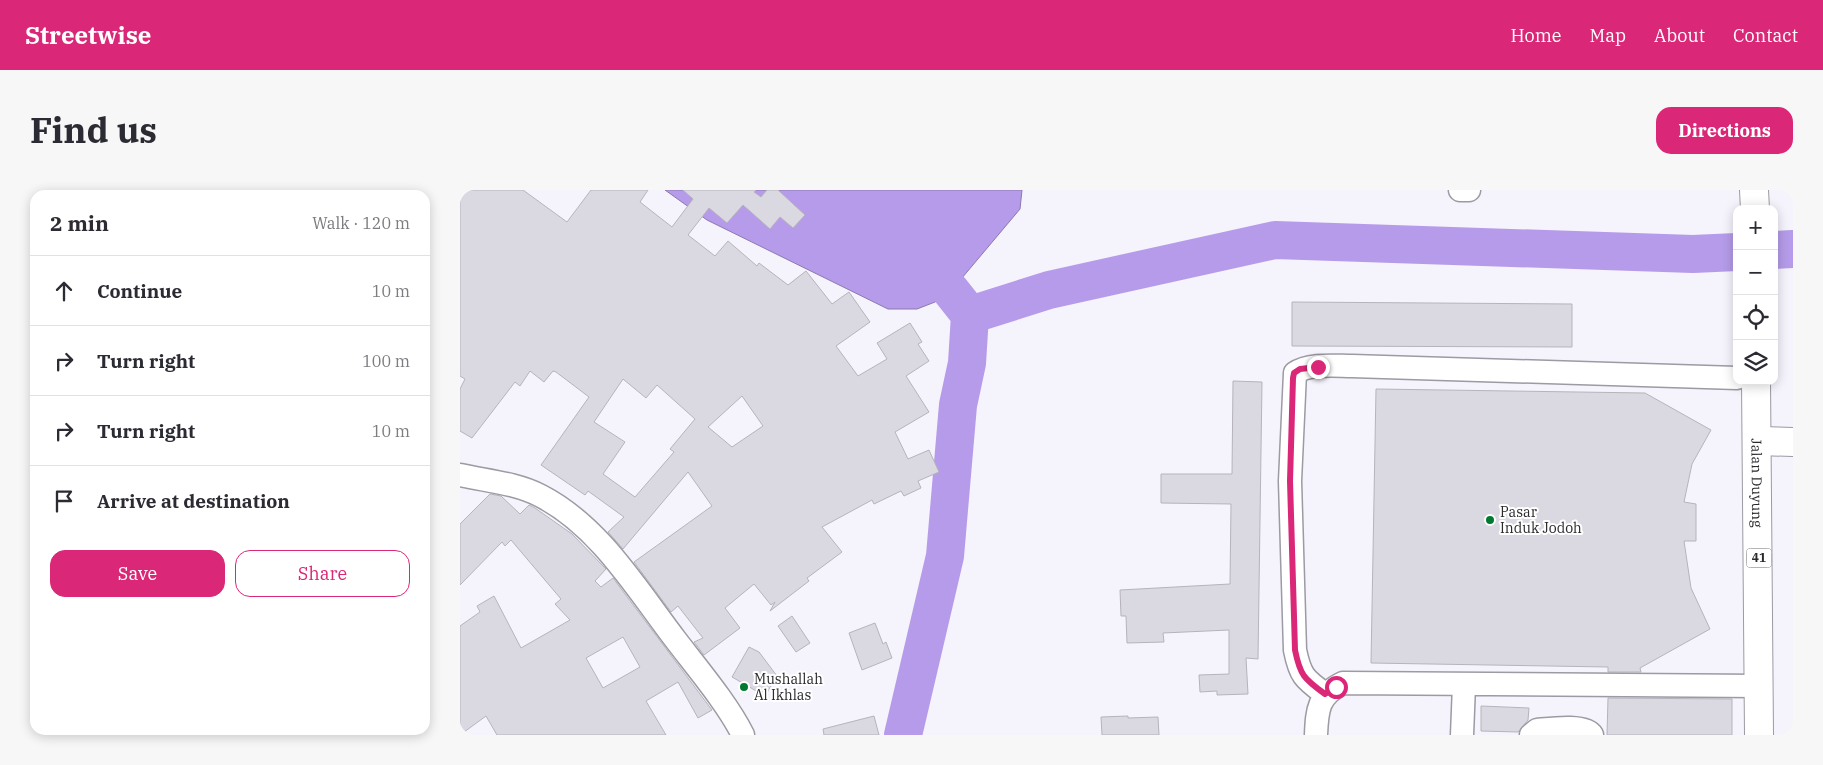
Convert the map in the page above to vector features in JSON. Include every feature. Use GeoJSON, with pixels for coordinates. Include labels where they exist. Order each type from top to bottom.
{"type":"FeatureCollection","features":[{"type":"Feature","properties":{"kind":"highway"},"geometry":{"type":"LineString","coordinates":[[1754,190],[1755,205]]}},
{"type":"Feature","properties":{"kind":"highway","name":"Jalan Duyung"},"geometry":{"type":"LineString","coordinates":[[1756,385],[1759,735]]}},
{"type":"Feature","properties":{"kind":"highway"},"geometry":{"type":"LineString","coordinates":[[1758,441],[1793,442]]}},
{"type":"Feature","properties":{"kind":"street"},"geometry":{"type":"LineString","coordinates":[[1460,190],[1469,190]]}},
{"type":"Feature","properties":{"kind":"street"},"geometry":{"type":"LineString","coordinates":[[1325,694],[1308,682],[1300,672],[1295,650],[1290,481],[1294,373],[1300,369],[1352,366],[1733,378]]}},
{"type":"Feature","properties":{"kind":"street"},"geometry":{"type":"LineString","coordinates":[[460,475],[509,484],[540,495],[567,513],[607,550],[700,672],[743,735]]}},
{"type":"Feature","properties":{"kind":"street"},"geometry":{"type":"LineString","coordinates":[[1316,735],[1317,718],[1325,694],[1343,684],[1760,686]]}},
{"type":"Feature","properties":{"kind":"street"},"geometry":{"type":"LineString","coordinates":[[1462,735],[1464,685]]}},
{"type":"Feature","properties":{"kind":"street"},"geometry":{"type":"LineString","coordinates":[[1531,735],[1536,730],[1575,728],[1584,728],[1592,735]]}},
{"type":"Feature","properties":{"kind":"shaded area"},"geometry":{"type":"Polygon","coordinates":[[[665,190],[1022,190],[1020,209],[951,291],[935,302],[917,309],[888,309],[707,220],[665,190]]]}},
{"type":"Feature","properties":{"kind":"building"},"geometry":{"type":"Polygon","coordinates":[[[460,190],[523,190],[567,222],[591,190],[648,190],[640,202],[672,227],[693,199],[683,190],[756,190],[754,192],[761,197],[767,190],[778,190],[805,215],[793,228],[780,217],[770,229],[743,205],[727,223],[709,208],[688,235],[715,256],[728,241],[757,266],[759,263],[788,285],[806,271],[832,304],[849,292],[870,322],[836,346],[858,376],[887,359],[877,343],[910,323],[922,342],[918,344],[929,361],[906,376],[929,412],[895,432],[908,459],[929,450],[939,472],[918,481],[921,488],[904,496],[901,491],[874,504],[872,500],[822,527],[842,552],[807,578],[809,581],[770,611],[775,602],[771,605],[754,584],[725,608],[740,628],[704,655],[694,642],[703,638],[678,606],[671,612],[634,562],[712,506],[688,472],[623,549],[608,532],[624,517],[588,491],[585,495],[541,465],[589,397],[556,372],[553,371],[544,382],[530,371],[520,386],[515,382],[472,438],[460,431],[460,389],[465,379],[460,376],[460,190]],[[623,379],[594,422],[625,442],[603,474],[635,497],[674,452],[670,449],[695,419],[657,385],[646,398],[623,379]],[[742,396],[708,427],[732,447],[763,426],[742,396]]]}},
{"type":"Feature","properties":{"kind":"building"},"geometry":{"type":"Polygon","coordinates":[[[1292,302],[1572,304],[1572,347],[1292,346],[1292,302]]]}},
{"type":"Feature","properties":{"kind":"building"},"geometry":{"type":"Polygon","coordinates":[[[1233,381],[1262,382],[1258,659],[1246,658],[1248,694],[1217,695],[1217,691],[1200,692],[1199,675],[1229,674],[1229,630],[1163,633],[1164,642],[1127,643],[1126,616],[1121,616],[1120,590],[1230,584],[1231,504],[1161,503],[1161,474],[1232,474],[1233,381]]]}},
{"type":"Feature","properties":{"kind":"building","name":"Pasar Induk Jodoh"},"geometry":{"type":"Polygon","coordinates":[[[1376,389],[1645,393],[1711,430],[1692,464],[1684,502],[1696,504],[1696,541],[1684,541],[1691,588],[1710,629],[1640,668],[1641,672],[1608,672],[1608,667],[1371,663],[1376,389]]]}},
{"type":"Feature","properties":{"kind":"building"},"geometry":{"type":"Polygon","coordinates":[[[490,494],[501,496],[520,514],[529,505],[572,534],[606,569],[595,581],[601,587],[613,578],[712,710],[698,718],[678,682],[646,701],[666,735],[497,735],[486,716],[460,735],[460,626],[480,612],[477,606],[494,596],[521,648],[570,620],[555,604],[561,599],[511,540],[505,546],[502,542],[460,585],[460,524],[490,494]],[[623,637],[586,658],[603,688],[640,667],[623,637]]]}},
{"type":"Feature","properties":{"kind":"building"},"geometry":{"type":"Polygon","coordinates":[[[792,616],[810,643],[796,652],[778,626],[792,616]]]}},
{"type":"Feature","properties":{"kind":"building"},"geometry":{"type":"Polygon","coordinates":[[[875,623],[883,644],[886,642],[892,658],[862,670],[849,633],[875,623]]]}},
{"type":"Feature","properties":{"kind":"building"},"geometry":{"type":"Polygon","coordinates":[[[749,647],[759,652],[777,676],[765,696],[732,677],[749,647]]]}},
{"type":"Feature","properties":{"kind":"building"},"geometry":{"type":"Polygon","coordinates":[[[1608,698],[1732,699],[1732,735],[1607,735],[1608,698]]]}},
{"type":"Feature","properties":{"kind":"building"},"geometry":{"type":"Polygon","coordinates":[[[1481,706],[1529,708],[1528,720],[1518,732],[1481,731],[1481,706]]]}},
{"type":"Feature","properties":{"kind":"building"},"geometry":{"type":"Polygon","coordinates":[[[874,716],[879,735],[824,735],[823,729],[874,716]]]}},
{"type":"Feature","properties":{"kind":"building"},"geometry":{"type":"Polygon","coordinates":[[[1128,716],[1128,718],[1158,717],[1159,735],[1102,735],[1101,717],[1128,716]]]}},
{"type":"Feature","properties":{"kind":"waterway"},"geometry":{"type":"LineString","coordinates":[[951,291],[970,315],[1049,290],[1275,240],[1693,254],[1733,252]]}},
{"type":"Feature","properties":{"kind":"waterway"},"geometry":{"type":"LineString","coordinates":[[1778,250],[1793,249]]}},
{"type":"Feature","properties":{"kind":"waterway"},"geometry":{"type":"LineString","coordinates":[[903,735],[945,556],[958,405],[967,363],[970,315]]}},
{"type":"Feature","properties":{"kind":"place","name":"Pasar Induk Jodoh"},"geometry":{"type":"Point","coordinates":[1490,520]}},
{"type":"Feature","properties":{"kind":"place","name":"Mushallah Al Ikhlas"},"geometry":{"type":"Point","coordinates":[744,687]}},
{"type":"Feature","properties":{"kind":"route"},"geometry":{"type":"LineString","coordinates":[[1318,367],[1300,369],[1294,373],[1293,378],[1290,481],[1295,650],[1300,672],[1308,682],[1325,694],[1336,687]]}}]}
